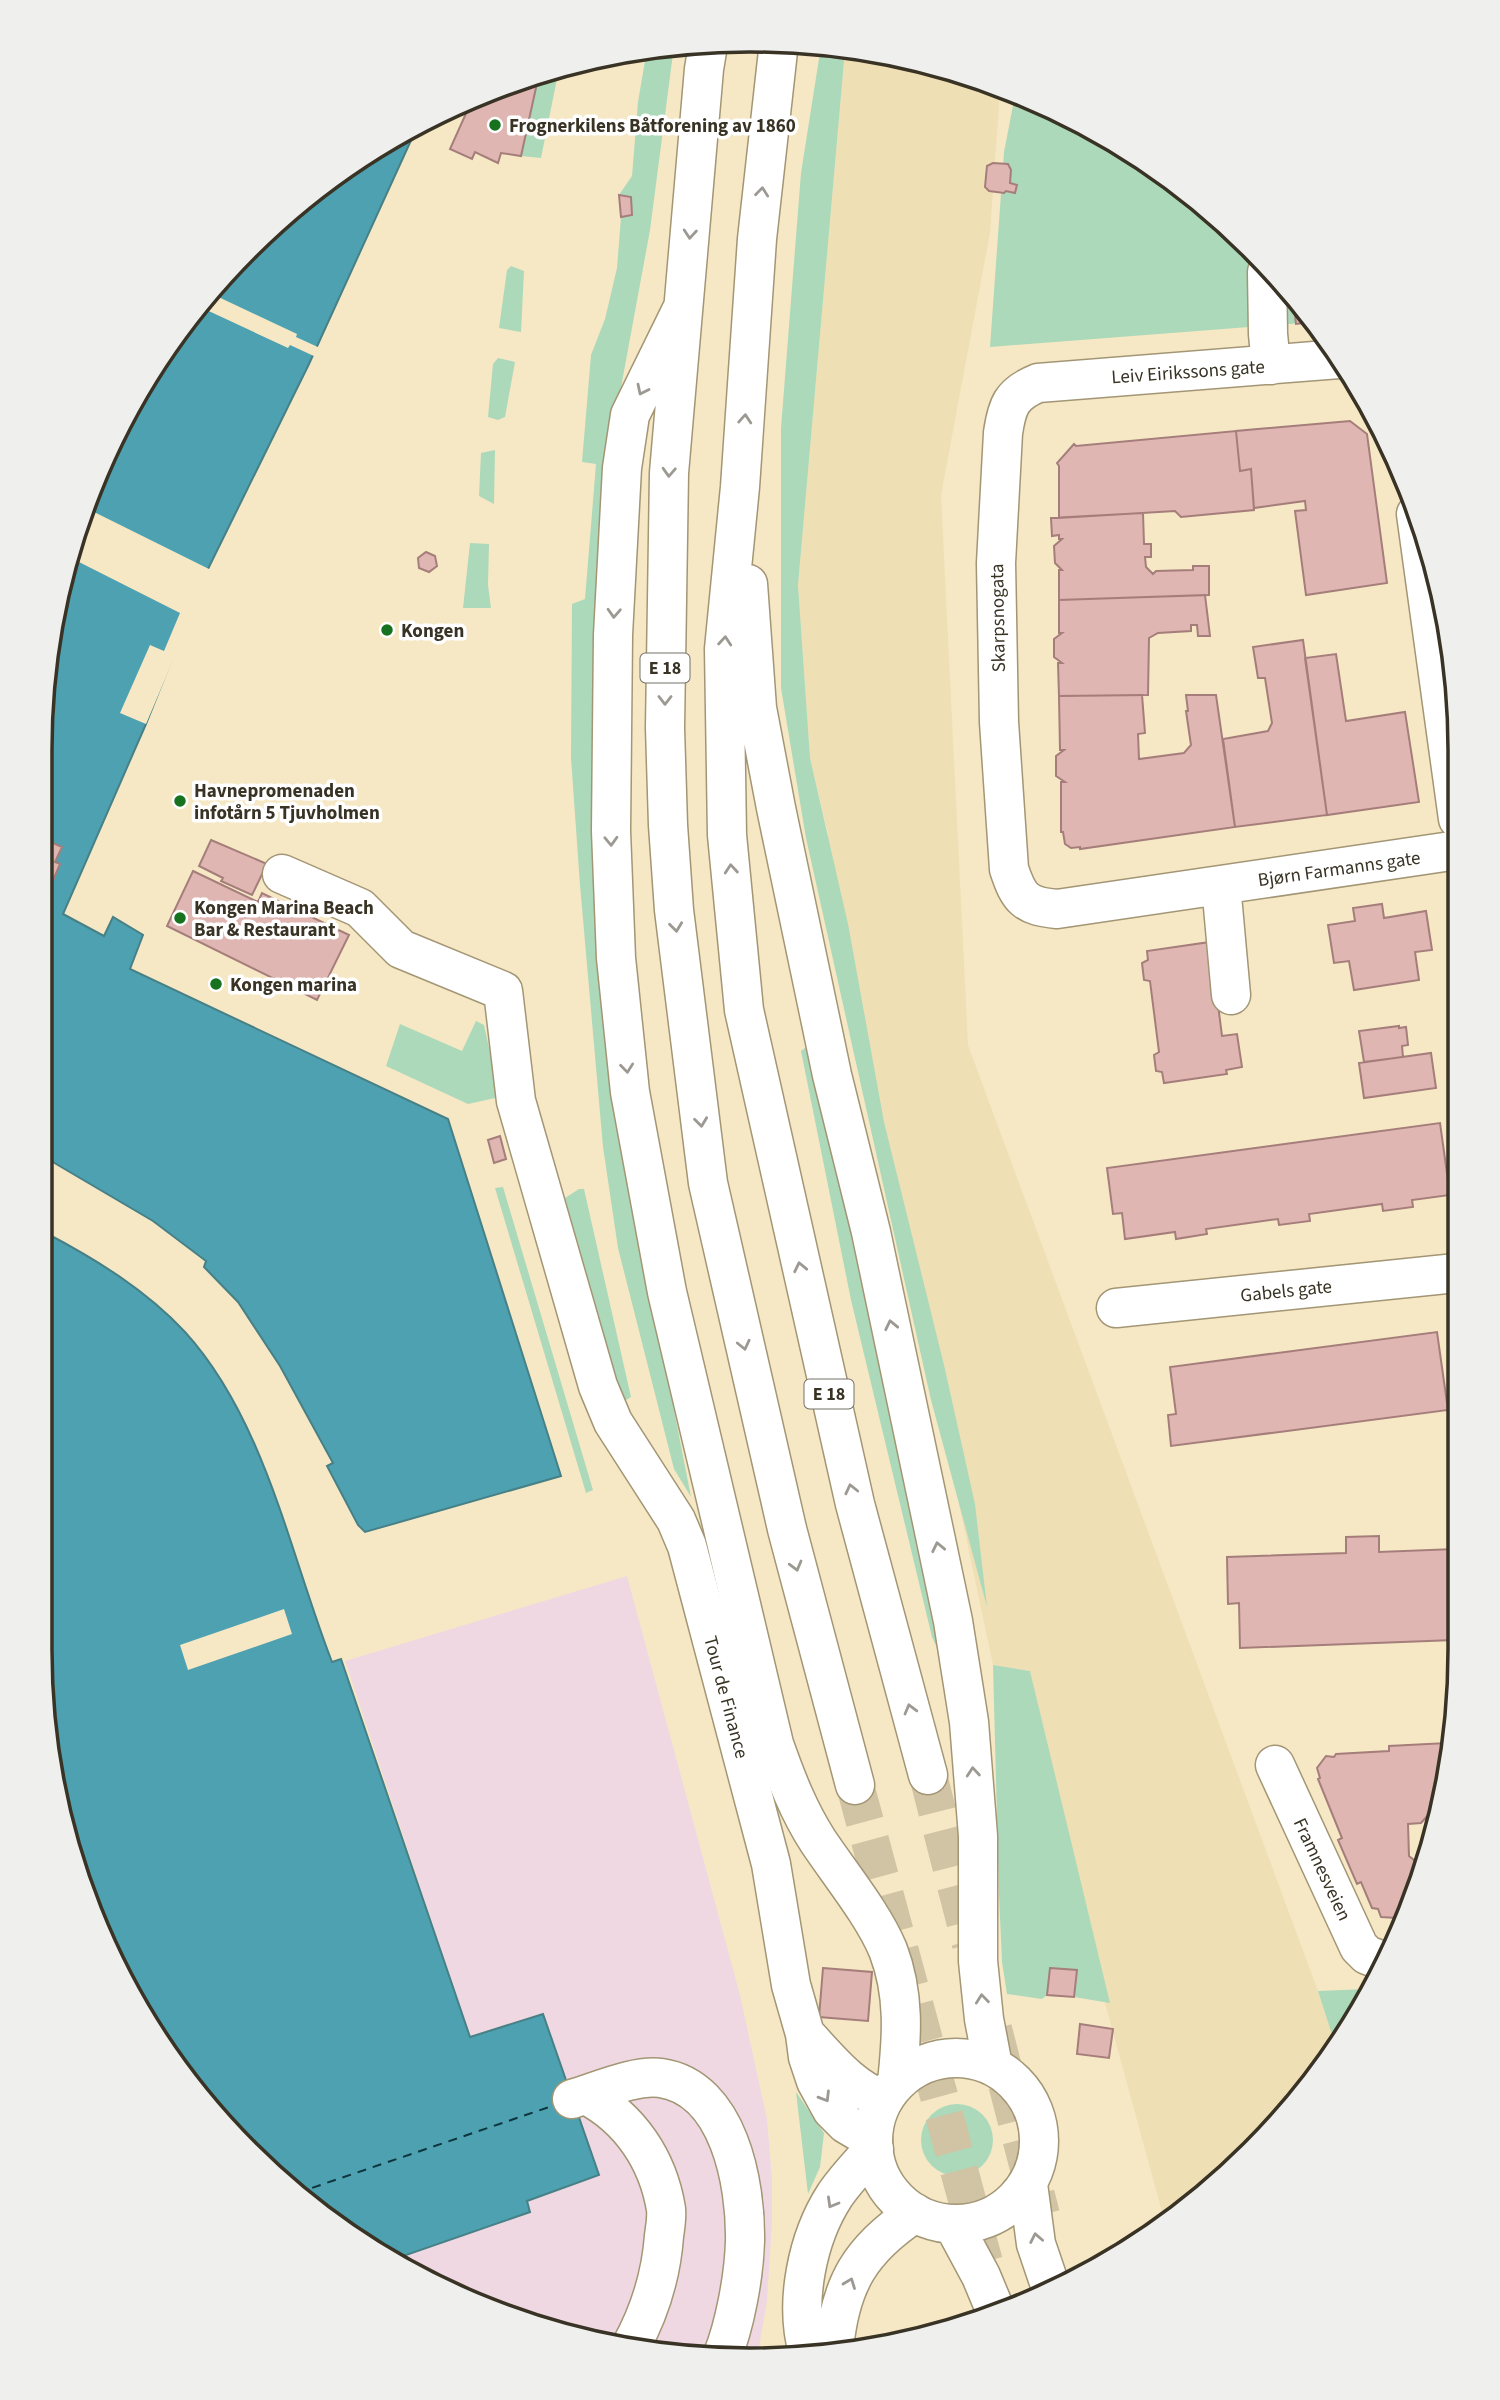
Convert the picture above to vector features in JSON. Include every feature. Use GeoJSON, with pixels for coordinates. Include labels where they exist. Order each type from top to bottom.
{"type":"FeatureCollection","features":[{"type":"Feature","properties":{"kind":"main road","name":"E 18"},"geometry":{"type":"LineString","coordinates":[[778,53],[757,239],[740,487],[724,649],[727,835],[744,1010],[855,1504],[928,1775]]}},
{"type":"Feature","properties":{"kind":"main road","name":"E 18"},"geometry":{"type":"LineString","coordinates":[[707,54],[668,473],[665,641],[668,825],[674,910],[708,1183],[787,1529],[855,1785]]}},
{"type":"Feature","properties":{"kind":"main road"},"geometry":{"type":"LineString","coordinates":[[1267,283],[1268,334],[1272,365]]}},
{"type":"Feature","properties":{"kind":"main road"},"geometry":{"type":"LineString","coordinates":[[683,307],[630,415],[622,468],[612,635],[611,831],[616,958],[630,1092],[667,1292],[774,1744],[794,1799],[887,1949],[898,1983],[903,2022],[890,2091],[875,2126],[874,2145],[878,2169],[899,2201],[915,2213],[953,2224],[975,2221],[995,2214],[1008,2206],[1028,2184],[1038,2152],[1036,2118],[1027,2097],[1012,2079],[993,2066],[977,2060],[942,2059],[926,2063],[890,2091],[871,2096],[805,2034]]}},
{"type":"Feature","properties":{"kind":"main road","name":"Leiv Eirikssons gate"},"geometry":{"type":"LineString","coordinates":[[1038,383],[1328,360]]}},
{"type":"Feature","properties":{"kind":"main road","name":"Skarpsnogata"},"geometry":{"type":"LineString","coordinates":[[1009,869],[999,722],[996,563],[1003,433],[1006,414],[1013,398],[1023,389],[1038,383]]}},
{"type":"Feature","properties":{"kind":"main road"},"geometry":{"type":"LineString","coordinates":[[740,487],[757,708],[829,1062],[872,1231],[953,1621],[969,1723],[978,1836],[978,1961],[984,2019],[993,2066]]}},
{"type":"Feature","properties":{"kind":"main road"},"geometry":{"type":"LineString","coordinates":[[1423,567],[1448,745]]}},
{"type":"Feature","properties":{"kind":"main road","name":"Bjørn Farmanns gate"},"geometry":{"type":"LineString","coordinates":[[1009,869],[1023,900],[1038,907],[1057,909],[1448,851]]}},
{"type":"Feature","properties":{"kind":"main road","name":"Tour de Finance"},"geometry":{"type":"LineString","coordinates":[[282,874],[360,908],[401,949],[503,992],[516,1101],[598,1386],[613,1422],[676,1520],[687,1546],[771,1864],[791,1985],[805,2034],[808,2057],[823,2096],[846,2124],[874,2145]]}},
{"type":"Feature","properties":{"kind":"main road"},"geometry":{"type":"LineString","coordinates":[[1221,885],[1231,995]]}},
{"type":"Feature","properties":{"kind":"main road","name":"Gabels gate"},"geometry":{"type":"LineString","coordinates":[[1116,1308],[1448,1274]]}},
{"type":"Feature","properties":{"kind":"main road","name":"Framnesveien"},"geometry":{"type":"LineString","coordinates":[[1275,1765],[1359,1947],[1376,1959]]}},
{"type":"Feature","properties":{"kind":"main road"},"geometry":{"type":"LineString","coordinates":[[636,2338],[655,2296],[663,2256],[666,2211],[642,2143],[607,2106],[579,2097],[658,2077],[678,2082],[707,2103],[721,2124],[733,2156],[742,2199],[745,2242],[725,2347]]}},
{"type":"Feature","properties":{"kind":"main road"},"geometry":{"type":"LineString","coordinates":[[807,2345],[802,2314],[806,2273],[814,2244],[834,2197],[874,2145]]}},
{"type":"Feature","properties":{"kind":"main road"},"geometry":{"type":"LineString","coordinates":[[1028,2184],[1036,2244],[1048,2280]]}},
{"type":"Feature","properties":{"kind":"main road"},"geometry":{"type":"LineString","coordinates":[[835,2343],[844,2299],[851,2278],[862,2259],[882,2237],[915,2213]]}},
{"type":"Feature","properties":{"kind":"main road"},"geometry":{"type":"LineString","coordinates":[[953,2224],[992,2303]]}},
{"type":"Feature","properties":{"kind":"shaded area"},"geometry":{"type":"Polygon","coordinates":[[[844,59],[931,76],[999,99],[990,233],[941,495],[968,1045],[1332,2035],[1303,2075],[1243,2143],[1162,2212],[1105,2003],[1030,1671],[993,1665],[826,875],[828,834],[810,758],[798,585],[844,59]]]}},
{"type":"Feature","properties":{"kind":"shaded area"},"geometry":{"type":"Polygon","coordinates":[[[627,1576],[740,1995],[767,2119],[772,2177],[772,2224],[767,2301],[759,2348],[659,2342],[569,2324],[483,2294],[442,2276],[390,2247],[530,2211],[526,2201],[599,2175],[543,2014],[470,2037],[345,1661],[627,1576]]]}},
{"type":"Feature","properties":{"kind":"green space"},"geometry":{"type":"Polygon","coordinates":[[[819,56],[844,59],[798,585],[810,758],[848,924],[884,1122],[975,1504],[987,1607],[931,1400],[806,838],[781,688],[781,428],[801,173],[819,56]]]}},
{"type":"Feature","properties":{"kind":"green space"},"geometry":{"type":"Polygon","coordinates":[[[673,57],[650,230],[606,469],[596,613],[592,799],[603,975],[625,1159],[691,1497],[674,1469],[618,1248],[603,1147],[571,758],[572,604],[585,599],[596,464],[582,462],[591,355],[605,319],[617,268],[621,217],[632,215],[631,197],[619,195],[632,176],[638,102],[645,60],[673,57]]]}},
{"type":"Feature","properties":{"kind":"green space"},"geometry":{"type":"Polygon","coordinates":[[[557,80],[541,158],[521,156],[536,87],[557,80]]]}},
{"type":"Feature","properties":{"kind":"green space"},"geometry":{"type":"Polygon","coordinates":[[[1013,105],[1099,146],[1138,170],[1210,226],[1243,257],[1301,323],[990,347],[1004,152],[1013,105]]]}},
{"type":"Feature","properties":{"kind":"green space"},"geometry":{"type":"Polygon","coordinates":[[[511,266],[524,271],[521,332],[499,328],[507,270],[511,266]]]}},
{"type":"Feature","properties":{"kind":"green space"},"geometry":{"type":"Polygon","coordinates":[[[498,358],[515,362],[505,417],[498,420],[488,417],[493,364],[498,358]]]}},
{"type":"Feature","properties":{"kind":"green space"},"geometry":{"type":"Polygon","coordinates":[[[495,450],[494,504],[479,496],[481,453],[495,450]]]}},
{"type":"Feature","properties":{"kind":"green space"},"geometry":{"type":"Polygon","coordinates":[[[470,543],[489,544],[488,585],[491,608],[463,608],[470,543]]]}},
{"type":"Feature","properties":{"kind":"green space"},"geometry":{"type":"Polygon","coordinates":[[[476,1021],[484,1025],[500,1097],[468,1104],[386,1066],[400,1024],[462,1051],[476,1021]]]}},
{"type":"Feature","properties":{"kind":"green space"},"geometry":{"type":"Polygon","coordinates":[[[808,1046],[839,1158],[951,1678],[932,1637],[851,1300],[801,1051],[808,1046]]]}},
{"type":"Feature","properties":{"kind":"green space"},"geometry":{"type":"Polygon","coordinates":[[[503,1187],[593,1490],[586,1493],[495,1188],[503,1187]]]}},
{"type":"Feature","properties":{"kind":"green space"},"geometry":{"type":"Polygon","coordinates":[[[579,1189],[584,1189],[631,1397],[623,1402],[565,1198],[579,1189]]]}},
{"type":"Feature","properties":{"kind":"green space"},"geometry":{"type":"Polygon","coordinates":[[[993,1665],[1030,1671],[1110,2003],[1074,1997],[1076,1970],[1050,1968],[1047,1995],[1042,1999],[1007,1994],[1002,1962],[999,1894],[993,1665]]]}},
{"type":"Feature","properties":{"kind":"green space"},"geometry":{"type":"Polygon","coordinates":[[[1359,1989],[1332,2035],[1318,1991],[1359,1989]]]}},
{"type":"Feature","properties":{"kind":"green space"},"geometry":{"type":"Polygon","coordinates":[[[796,2092],[824,2133],[820,2167],[808,2194],[796,2092]]]}},
{"type":"Feature","properties":{"kind":"green space"},"geometry":{"type":"Polygon","coordinates":[[[957,2104],[977,2110],[987,2120],[993,2140],[987,2160],[977,2170],[957,2176],[937,2170],[927,2160],[921,2140],[927,2120],[937,2110],[957,2104]]]}},
{"type":"Feature","properties":{"kind":"water"},"geometry":{"type":"Polygon","coordinates":[[[411,141],[309,364],[207,571],[146,724],[63,914],[104,936],[113,917],[143,935],[130,969],[448,1119],[561,1476],[365,1532],[358,1525],[327,1466],[333,1463],[280,1366],[238,1302],[204,1267],[206,1261],[153,1221],[52,1162],[52,750],[58,659],[76,569],[106,483],[124,442],[170,362],[197,325],[257,257],[290,226],[362,170],[411,141]]]}},
{"type":"Feature","properties":{"kind":"water"},"geometry":{"type":"Polygon","coordinates":[[[52,1236],[120,1277],[170,1317],[213,1367],[236,1405],[273,1490],[332,1662],[341,1659],[470,2037],[543,2014],[599,2175],[527,2201],[530,2212],[404,2256],[362,2230],[290,2174],[226,2110],[170,2038],[124,1958],[106,1917],[76,1831],[58,1741],[52,1650],[52,1236]]]}},
{"type":"Feature","properties":{"kind":"pier"},"geometry":{"type":"Polygon","coordinates":[[[220,298],[297,334],[296,337],[320,348],[316,357],[290,345],[288,348],[209,311],[220,298]]]}},
{"type":"Feature","properties":{"kind":"pier"},"geometry":{"type":"Polygon","coordinates":[[[95,512],[211,570],[194,619],[191,618],[146,724],[120,713],[150,645],[164,651],[180,613],[78,562],[95,512]]]}},
{"type":"Feature","properties":{"kind":"pier"},"geometry":{"type":"Polygon","coordinates":[[[284,1609],[292,1634],[188,1670],[180,1645],[284,1609]]]}},
{"type":"Feature","properties":{"kind":"building","name":"Frognerkilens Båtforening av 1860"},"geometry":{"type":"Polygon","coordinates":[[[536,87],[521,156],[501,153],[498,163],[475,152],[472,159],[450,149],[466,113],[536,87]]]}},
{"type":"Feature","properties":{"kind":"building"},"geometry":{"type":"Polygon","coordinates":[[[993,163],[1008,164],[1011,170],[1010,183],[1017,185],[1015,193],[989,191],[985,187],[987,166],[993,163]]]}},
{"type":"Feature","properties":{"kind":"building"},"geometry":{"type":"Polygon","coordinates":[[[619,195],[631,197],[632,215],[621,217],[619,195]]]}},
{"type":"Feature","properties":{"kind":"building"},"geometry":{"type":"Polygon","coordinates":[[[1350,421],[1367,434],[1387,583],[1306,595],[1295,511],[1306,510],[1305,501],[1254,508],[1251,469],[1240,471],[1236,431],[1350,421]]]}},
{"type":"Feature","properties":{"kind":"building"},"geometry":{"type":"Polygon","coordinates":[[[1236,431],[1240,471],[1251,469],[1254,510],[1181,517],[1175,511],[1059,518],[1057,463],[1074,444],[1076,446],[1236,431]]]}},
{"type":"Feature","properties":{"kind":"building"},"geometry":{"type":"Polygon","coordinates":[[[1143,513],[1144,544],[1151,544],[1151,557],[1145,557],[1146,567],[1153,574],[1156,571],[1193,570],[1193,566],[1209,566],[1209,595],[1059,600],[1059,570],[1062,570],[1055,563],[1054,546],[1062,539],[1059,539],[1059,535],[1052,536],[1051,518],[1143,513]]]}},
{"type":"Feature","properties":{"kind":"building"},"geometry":{"type":"Polygon","coordinates":[[[426,552],[435,556],[437,566],[429,572],[419,568],[418,558],[426,552]]]}},
{"type":"Feature","properties":{"kind":"building"},"geometry":{"type":"Polygon","coordinates":[[[1205,595],[1210,636],[1198,636],[1197,625],[1191,625],[1191,631],[1158,633],[1149,638],[1148,695],[1059,696],[1058,663],[1062,663],[1054,657],[1054,639],[1062,633],[1059,633],[1059,600],[1205,595]]]}},
{"type":"Feature","properties":{"kind":"building"},"geometry":{"type":"Polygon","coordinates":[[[1303,640],[1327,815],[1235,827],[1223,739],[1268,731],[1272,723],[1265,678],[1258,678],[1253,647],[1303,640]]]}},
{"type":"Feature","properties":{"kind":"building"},"geometry":{"type":"Polygon","coordinates":[[[1336,654],[1346,721],[1405,712],[1419,802],[1327,815],[1305,658],[1336,654]]]}},
{"type":"Feature","properties":{"kind":"building"},"geometry":{"type":"Polygon","coordinates":[[[1142,695],[1145,733],[1138,734],[1139,759],[1184,753],[1191,745],[1186,695],[1216,695],[1235,827],[1080,849],[1071,848],[1065,844],[1061,832],[1061,782],[1065,782],[1056,776],[1056,756],[1064,750],[1060,750],[1059,696],[1142,695]]]}},
{"type":"Feature","properties":{"kind":"building"},"geometry":{"type":"Polygon","coordinates":[[[211,840],[267,864],[252,895],[221,881],[223,878],[199,866],[211,840]]]}},
{"type":"Feature","properties":{"kind":"building"},"geometry":{"type":"Polygon","coordinates":[[[52,843],[62,847],[55,862],[60,864],[52,883],[52,843]]]}},
{"type":"Feature","properties":{"kind":"building"},"geometry":{"type":"Polygon","coordinates":[[[193,871],[258,902],[262,893],[349,935],[317,1000],[167,926],[193,871]]]}},
{"type":"Feature","properties":{"kind":"building"},"geometry":{"type":"Polygon","coordinates":[[[1382,904],[1384,918],[1426,911],[1432,950],[1415,952],[1419,980],[1354,990],[1349,961],[1334,963],[1328,925],[1355,921],[1353,908],[1382,904]]]}},
{"type":"Feature","properties":{"kind":"building"},"geometry":{"type":"Polygon","coordinates":[[[1210,942],[1222,1036],[1237,1034],[1242,1067],[1226,1070],[1227,1074],[1164,1083],[1162,1072],[1156,1071],[1154,1055],[1159,1052],[1150,981],[1144,980],[1142,963],[1148,960],[1147,951],[1210,942]]]}},
{"type":"Feature","properties":{"kind":"building"},"geometry":{"type":"Polygon","coordinates":[[[1406,1027],[1408,1045],[1402,1046],[1403,1057],[1364,1062],[1359,1031],[1406,1027]]]}},
{"type":"Feature","properties":{"kind":"building"},"geometry":{"type":"Polygon","coordinates":[[[1431,1053],[1436,1088],[1364,1098],[1359,1063],[1431,1053]]]}},
{"type":"Feature","properties":{"kind":"building"},"geometry":{"type":"Polygon","coordinates":[[[1440,1123],[1448,1195],[1412,1200],[1413,1207],[1383,1211],[1382,1204],[1309,1214],[1310,1221],[1279,1225],[1278,1219],[1206,1229],[1207,1234],[1176,1239],[1175,1232],[1125,1239],[1122,1213],[1113,1214],[1107,1168],[1440,1123]]]}},
{"type":"Feature","properties":{"kind":"building"},"geometry":{"type":"Polygon","coordinates":[[[500,1136],[506,1159],[494,1163],[488,1140],[500,1136]]]}},
{"type":"Feature","properties":{"kind":"building"},"geometry":{"type":"Polygon","coordinates":[[[1437,1332],[1448,1410],[1171,1446],[1168,1415],[1176,1414],[1170,1367],[1437,1332]]]}},
{"type":"Feature","properties":{"kind":"building"},"geometry":{"type":"Polygon","coordinates":[[[1379,1536],[1379,1552],[1448,1549],[1448,1640],[1240,1648],[1239,1603],[1228,1604],[1227,1557],[1346,1553],[1346,1537],[1379,1536]]]}},
{"type":"Feature","properties":{"kind":"building"},"geometry":{"type":"Polygon","coordinates":[[[1442,1743],[1427,1816],[1421,1823],[1408,1824],[1409,1856],[1415,1860],[1394,1918],[1381,1917],[1378,1909],[1372,1908],[1361,1882],[1357,1884],[1338,1840],[1342,1838],[1318,1779],[1317,1768],[1326,1756],[1389,1751],[1389,1746],[1442,1743]]]}},
{"type":"Feature","properties":{"kind":"building"},"geometry":{"type":"Polygon","coordinates":[[[823,1968],[872,1972],[868,2021],[819,2017],[823,1968]]]}},
{"type":"Feature","properties":{"kind":"building"},"geometry":{"type":"Polygon","coordinates":[[[1050,1968],[1077,1970],[1074,1997],[1047,1995],[1050,1968]]]}},
{"type":"Feature","properties":{"kind":"building"},"geometry":{"type":"Polygon","coordinates":[[[1080,2024],[1113,2029],[1109,2058],[1077,2054],[1080,2024]]]}},
{"type":"Feature","properties":{"kind":"ferry route"},"geometry":{"type":"LineString","coordinates":[[308,2189],[555,2105]]}},
{"type":"Feature","properties":{"kind":"tunnel"},"geometry":{"type":"LineString","coordinates":[[928,1775],[971,1944]]}},
{"type":"Feature","properties":{"kind":"tunnel"},"geometry":{"type":"LineString","coordinates":[[855,1785],[986,2270]]}},
{"type":"Feature","properties":{"kind":"tunnel"},"geometry":{"type":"LineString","coordinates":[[993,2029],[1041,2215]]}},
{"type":"Feature","properties":{"kind":"place","name":"Frognerkilens Båtforening av 1860"},"geometry":{"type":"Point","coordinates":[495,125]}},
{"type":"Feature","properties":{"kind":"place","name":"Kongen"},"geometry":{"type":"Point","coordinates":[387,630]}},
{"type":"Feature","properties":{"kind":"place","name":"Havnepromenaden infotårn 5 Tjuvholmen"},"geometry":{"type":"Point","coordinates":[180,801]}},
{"type":"Feature","properties":{"kind":"place","name":"Kongen Marina Beach Bar & Restaurant"},"geometry":{"type":"Point","coordinates":[180,918]}},
{"type":"Feature","properties":{"kind":"place","name":"Kongen marina"},"geometry":{"type":"Point","coordinates":[216,984]}}]}
